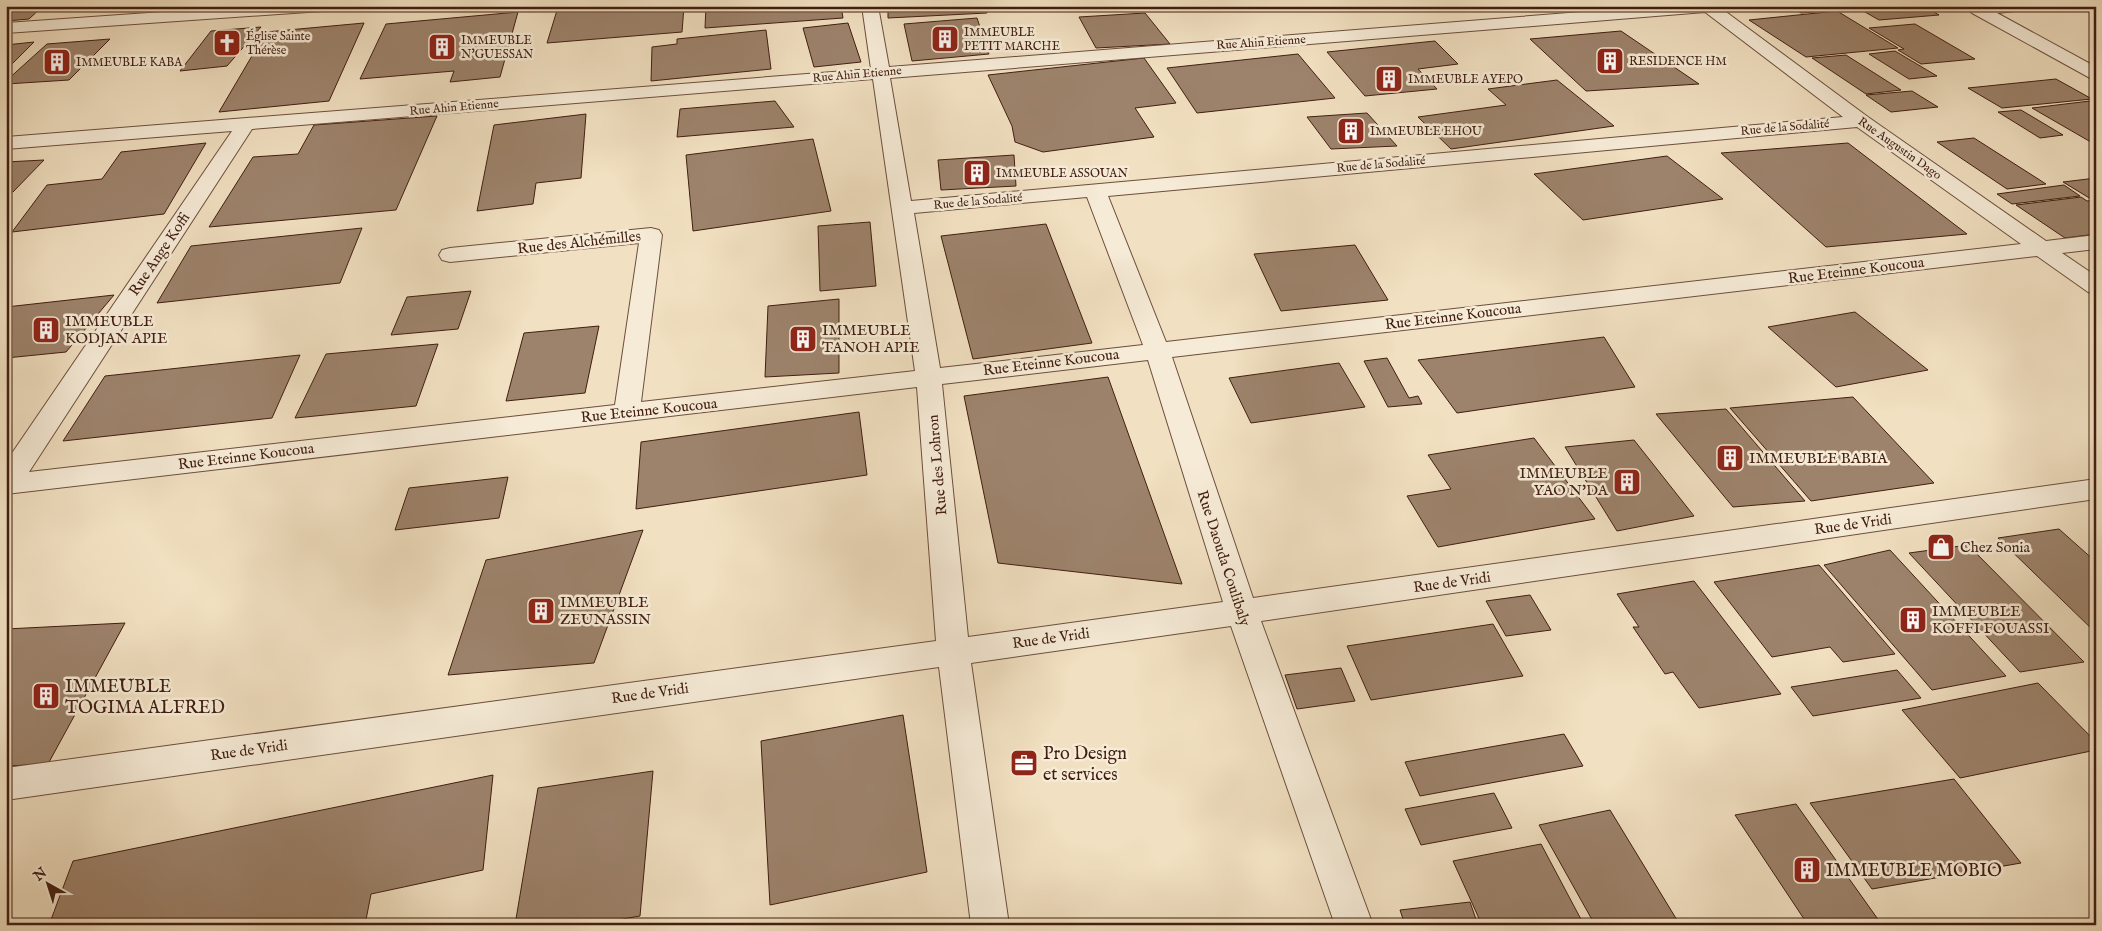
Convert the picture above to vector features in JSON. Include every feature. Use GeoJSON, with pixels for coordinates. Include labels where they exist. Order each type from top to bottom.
{"type":"FeatureCollection","features":[{"type":"Feature","properties":{"kind":"street"},"geometry":{"type":"LineString","coordinates":[[104,21],[119,6]]}},
{"type":"Feature","properties":{"kind":"street"},"geometry":{"type":"LineString","coordinates":[[6,28],[322,6]]}},
{"type":"Feature","properties":{"kind":"street","name":"Rue des Lohron"},"geometry":{"type":"LineString","coordinates":[[870,6],[929,377],[953,651],[990,925]]}},
{"type":"Feature","properties":{"kind":"street"},"geometry":{"type":"LineString","coordinates":[[1974,8],[2028,6]]}},
{"type":"Feature","properties":{"kind":"street","name":"Rue Ahin Etienne"},"geometry":{"type":"LineString","coordinates":[[6,143],[1708,7]]}},
{"type":"Feature","properties":{"kind":"street","name":"Rue Augustin Dago"},"geometry":{"type":"LineString","coordinates":[[1708,7],[1861,120],[2096,287]]}},
{"type":"Feature","properties":{"kind":"street"},"geometry":{"type":"LineString","coordinates":[[1974,8],[2096,74]]}},
{"type":"Feature","properties":{"kind":"street","name":"Rue de la Sodalité"},"geometry":{"type":"LineString","coordinates":[[902,208],[1861,120]]}},
{"type":"Feature","properties":{"kind":"street","name":"Rue Ange Koffi"},"geometry":{"type":"LineString","coordinates":[[6,484],[246,124]]}},
{"type":"Feature","properties":{"kind":"street","name":"Rue Daouda Coulibaly"},"geometry":{"type":"LineString","coordinates":[[1095,190],[1157,350],[1242,612],[1354,925]]}},
{"type":"Feature","properties":{"kind":"street","name":"Rue des Alchémilles"},"geometry":{"type":"LineString","coordinates":[[450,255],[651,235],[627,412]]}},
{"type":"Feature","properties":{"kind":"street","name":"Rue Eteinne Koucoua"},"geometry":{"type":"LineString","coordinates":[[6,484],[2096,242]]}},
{"type":"Feature","properties":{"kind":"street","name":"Rue de Vridi"},"geometry":{"type":"LineString","coordinates":[[6,784],[1242,612],[2096,489]]}},
{"type":"Feature","properties":{"kind":"building"},"geometry":{"type":"Polygon","coordinates":[[[6,6],[43,6],[29,19],[6,21],[6,6]]]}},
{"type":"Feature","properties":{"kind":"building"},"geometry":{"type":"Polygon","coordinates":[[[684,6],[682,32],[547,43],[558,7],[684,6]]]}},
{"type":"Feature","properties":{"kind":"building"},"geometry":{"type":"Polygon","coordinates":[[[706,6],[841,6],[843,18],[705,28],[706,6]]]}},
{"type":"Feature","properties":{"kind":"building"},"geometry":{"type":"Polygon","coordinates":[[[888,6],[986,6],[987,13],[888,18],[888,6]]]}},
{"type":"Feature","properties":{"kind":"building"},"geometry":{"type":"Polygon","coordinates":[[[1038,6],[1089,6],[1039,10],[1038,6]]]}},
{"type":"Feature","properties":{"kind":"building"},"geometry":{"type":"Polygon","coordinates":[[[1725,6],[1770,6],[1730,10],[1725,6]]]}},
{"type":"Feature","properties":{"kind":"building"},"geometry":{"type":"Polygon","coordinates":[[[1790,6],[1821,6],[1828,11],[1801,13],[1790,6]]]}},
{"type":"Feature","properties":{"kind":"building"},"geometry":{"type":"Polygon","coordinates":[[[1924,6],[1939,15],[1879,20],[1858,8],[1924,6]]]}},
{"type":"Feature","properties":{"kind":"building"},"geometry":{"type":"Polygon","coordinates":[[[1837,11],[1898,48],[1806,57],[1749,20],[1837,11]]]}},
{"type":"Feature","properties":{"kind":"building","name":"IMMEUBLE N'GUESSAN"},"geometry":{"type":"Polygon","coordinates":[[[518,12],[500,77],[450,82],[454,71],[360,79],[386,24],[518,12]]]}},
{"type":"Feature","properties":{"kind":"building"},"geometry":{"type":"Polygon","coordinates":[[[1145,13],[1170,44],[1096,48],[1079,17],[1145,13]]]}},
{"type":"Feature","properties":{"kind":"building","name":"IMMEUBLE PETIT MARCHE"},"geometry":{"type":"Polygon","coordinates":[[[977,18],[989,54],[912,61],[904,24],[977,18]]]}},
{"type":"Feature","properties":{"kind":"building"},"geometry":{"type":"Polygon","coordinates":[[[364,23],[329,101],[219,112],[266,32],[364,23]]]}},
{"type":"Feature","properties":{"kind":"building"},"geometry":{"type":"Polygon","coordinates":[[[848,23],[861,62],[814,67],[803,28],[848,23]]]}},
{"type":"Feature","properties":{"kind":"building"},"geometry":{"type":"Polygon","coordinates":[[[1915,24],[1975,59],[1921,64],[1898,50],[1904,49],[1869,28],[1915,24]]]}},
{"type":"Feature","properties":{"kind":"building"},"geometry":{"type":"Polygon","coordinates":[[[261,27],[227,66],[180,71],[211,31],[261,27]]]}},
{"type":"Feature","properties":{"kind":"building"},"geometry":{"type":"Polygon","coordinates":[[[766,30],[771,69],[651,81],[652,47],[677,44],[677,39],[766,30]]]}},
{"type":"Feature","properties":{"kind":"building","name":"RESIDENCE HM"},"geometry":{"type":"Polygon","coordinates":[[[1621,31],[1699,84],[1586,91],[1530,39],[1621,31]]]}},
{"type":"Feature","properties":{"kind":"building","name":"IMMEUBLE KABA"},"geometry":{"type":"Polygon","coordinates":[[[110,39],[69,80],[6,84],[6,81],[47,44],[110,39]]]}},
{"type":"Feature","properties":{"kind":"building","name":"IMMEUBLE AYEPO"},"geometry":{"type":"Polygon","coordinates":[[[1435,41],[1458,64],[1418,69],[1437,89],[1365,96],[1327,52],[1435,41]]]}},
{"type":"Feature","properties":{"kind":"building"},"geometry":{"type":"Polygon","coordinates":[[[34,42],[6,70],[6,45],[34,42]]]}},
{"type":"Feature","properties":{"kind":"building"},"geometry":{"type":"Polygon","coordinates":[[[1895,51],[1937,76],[1909,79],[1869,54],[1895,51]]]}},
{"type":"Feature","properties":{"kind":"building"},"geometry":{"type":"Polygon","coordinates":[[[1298,54],[1335,98],[1197,113],[1167,68],[1298,54]]]}},
{"type":"Feature","properties":{"kind":"building"},"geometry":{"type":"Polygon","coordinates":[[[1846,55],[1901,90],[1866,94],[1812,58],[1846,55]]]}},
{"type":"Feature","properties":{"kind":"building"},"geometry":{"type":"Polygon","coordinates":[[[1144,58],[1176,103],[1135,108],[1154,137],[1043,152],[1015,142],[1012,126],[988,75],[1144,58]]]}},
{"type":"Feature","properties":{"kind":"building"},"geometry":{"type":"Polygon","coordinates":[[[2056,79],[2092,99],[2002,108],[1968,88],[2056,79]]]}},
{"type":"Feature","properties":{"kind":"building"},"geometry":{"type":"Polygon","coordinates":[[[1557,80],[1614,126],[1451,149],[1418,117],[1506,105],[1488,89],[1557,80]]]}},
{"type":"Feature","properties":{"kind":"building"},"geometry":{"type":"Polygon","coordinates":[[[1912,91],[1938,107],[1891,112],[1866,95],[1912,91]]]}},
{"type":"Feature","properties":{"kind":"building"},"geometry":{"type":"Polygon","coordinates":[[[775,101],[794,127],[677,137],[680,109],[775,101]]]}},
{"type":"Feature","properties":{"kind":"building"},"geometry":{"type":"Polygon","coordinates":[[[2090,101],[2096,104],[2096,145],[2032,108],[2090,101]]]}},
{"type":"Feature","properties":{"kind":"building"},"geometry":{"type":"Polygon","coordinates":[[[2021,110],[2063,135],[2040,138],[1998,112],[2021,110]]]}},
{"type":"Feature","properties":{"kind":"building","name":"IMMEUBLE EHOU"},"geometry":{"type":"Polygon","coordinates":[[[1367,113],[1397,146],[1331,149],[1307,117],[1367,113]]]}},
{"type":"Feature","properties":{"kind":"building"},"geometry":{"type":"Polygon","coordinates":[[[586,114],[581,178],[536,183],[533,204],[477,211],[494,125],[586,114]]]}},
{"type":"Feature","properties":{"kind":"building"},"geometry":{"type":"Polygon","coordinates":[[[437,116],[396,210],[209,227],[253,157],[298,154],[314,125],[437,116]]]}},
{"type":"Feature","properties":{"kind":"building"},"geometry":{"type":"Polygon","coordinates":[[[1974,138],[2046,184],[2007,189],[1937,142],[1974,138]]]}},
{"type":"Feature","properties":{"kind":"building"},"geometry":{"type":"Polygon","coordinates":[[[813,139],[831,211],[693,231],[686,155],[813,139]]]}},
{"type":"Feature","properties":{"kind":"building"},"geometry":{"type":"Polygon","coordinates":[[[206,143],[164,214],[12,232],[47,185],[102,179],[121,152],[206,143]]]}},
{"type":"Feature","properties":{"kind":"building"},"geometry":{"type":"Polygon","coordinates":[[[1848,143],[1967,234],[1826,247],[1721,153],[1848,143]]]}},
{"type":"Feature","properties":{"kind":"building","name":"IMMEUBLE ASSOUAN"},"geometry":{"type":"Polygon","coordinates":[[[1014,155],[1016,186],[941,190],[938,160],[1014,155]]]}},
{"type":"Feature","properties":{"kind":"building"},"geometry":{"type":"Polygon","coordinates":[[[1667,156],[1723,199],[1583,220],[1534,174],[1667,156]]]}},
{"type":"Feature","properties":{"kind":"building"},"geometry":{"type":"Polygon","coordinates":[[[44,160],[13,192],[6,192],[6,162],[44,160]]]}},
{"type":"Feature","properties":{"kind":"building"},"geometry":{"type":"Polygon","coordinates":[[[2096,178],[2096,198],[2091,199],[2063,182],[2096,178]]]}},
{"type":"Feature","properties":{"kind":"building"},"geometry":{"type":"Polygon","coordinates":[[[2064,185],[2080,196],[2012,204],[1997,194],[2064,185]]]}},
{"type":"Feature","properties":{"kind":"building"},"geometry":{"type":"Polygon","coordinates":[[[2081,197],[2087,201],[2096,200],[2096,234],[2065,238],[2016,205],[2081,197]]]}},
{"type":"Feature","properties":{"kind":"building"},"geometry":{"type":"Polygon","coordinates":[[[870,222],[876,286],[820,291],[818,226],[870,222]]]}},
{"type":"Feature","properties":{"kind":"building"},"geometry":{"type":"Polygon","coordinates":[[[1046,224],[1092,343],[973,359],[941,236],[1046,224]]]}},
{"type":"Feature","properties":{"kind":"building"},"geometry":{"type":"Polygon","coordinates":[[[362,228],[340,283],[157,303],[191,246],[362,228]]]}},
{"type":"Feature","properties":{"kind":"building"},"geometry":{"type":"Polygon","coordinates":[[[1355,245],[1388,300],[1281,311],[1254,254],[1355,245]]]}},
{"type":"Feature","properties":{"kind":"building"},"geometry":{"type":"Polygon","coordinates":[[[471,291],[458,329],[391,335],[407,297],[471,291]]]}},
{"type":"Feature","properties":{"kind":"building","name":"IMMEUBLE KODJAN APIE"},"geometry":{"type":"Polygon","coordinates":[[[114,295],[66,352],[6,358],[6,307],[114,295]]]}},
{"type":"Feature","properties":{"kind":"building","name":"IMMEUBLE TANOH APIE"},"geometry":{"type":"Polygon","coordinates":[[[839,299],[839,373],[765,377],[768,306],[839,299]]]}},
{"type":"Feature","properties":{"kind":"building"},"geometry":{"type":"Polygon","coordinates":[[[1855,312],[1928,370],[1836,387],[1768,327],[1855,312]]]}},
{"type":"Feature","properties":{"kind":"building"},"geometry":{"type":"Polygon","coordinates":[[[599,326],[585,393],[506,401],[524,333],[599,326]]]}},
{"type":"Feature","properties":{"kind":"building"},"geometry":{"type":"Polygon","coordinates":[[[1604,337],[1635,387],[1457,413],[1418,360],[1604,337]]]}},
{"type":"Feature","properties":{"kind":"building"},"geometry":{"type":"Polygon","coordinates":[[[438,344],[416,406],[295,418],[326,354],[438,344]]]}},
{"type":"Feature","properties":{"kind":"building"},"geometry":{"type":"Polygon","coordinates":[[[300,355],[272,418],[63,441],[105,376],[300,355]]]}},
{"type":"Feature","properties":{"kind":"building"},"geometry":{"type":"Polygon","coordinates":[[[1387,358],[1409,398],[1418,396],[1422,404],[1388,407],[1364,361],[1387,358]]]}},
{"type":"Feature","properties":{"kind":"building"},"geometry":{"type":"Polygon","coordinates":[[[1339,363],[1365,407],[1251,423],[1229,378],[1339,363]]]}},
{"type":"Feature","properties":{"kind":"building"},"geometry":{"type":"Polygon","coordinates":[[[1108,377],[1182,584],[998,563],[964,396],[1108,377]]]}},
{"type":"Feature","properties":{"kind":"building"},"geometry":{"type":"Polygon","coordinates":[[[1853,397],[1934,483],[1811,501],[1730,408],[1853,397]]]}},
{"type":"Feature","properties":{"kind":"building","name":"IMMEUBLE BABIA"},"geometry":{"type":"Polygon","coordinates":[[[1726,409],[1805,501],[1733,507],[1656,414],[1726,409]]]}},
{"type":"Feature","properties":{"kind":"building"},"geometry":{"type":"Polygon","coordinates":[[[859,412],[867,475],[636,509],[641,442],[859,412]]]}},
{"type":"Feature","properties":{"kind":"building"},"geometry":{"type":"Polygon","coordinates":[[[1534,438],[1595,519],[1438,547],[1407,496],[1451,489],[1428,455],[1534,438]]]}},
{"type":"Feature","properties":{"kind":"building","name":"IMMEUBLE YAO N'DA"},"geometry":{"type":"Polygon","coordinates":[[[1634,440],[1694,516],[1617,531],[1565,447],[1634,440]]]}},
{"type":"Feature","properties":{"kind":"building"},"geometry":{"type":"Polygon","coordinates":[[[508,477],[499,518],[395,530],[409,488],[508,477]]]}},
{"type":"Feature","properties":{"kind":"building"},"geometry":{"type":"Polygon","coordinates":[[[2059,529],[2096,562],[2096,633],[1998,538],[2059,529]]]}},
{"type":"Feature","properties":{"kind":"building","name":"IMMEUBLE ZEUNASSIN"},"geometry":{"type":"Polygon","coordinates":[[[643,530],[594,663],[448,675],[486,560],[643,530]]]}},
{"type":"Feature","properties":{"kind":"building"},"geometry":{"type":"Polygon","coordinates":[[[1968,545],[2084,662],[2020,672],[1909,553],[1968,545]]]}},
{"type":"Feature","properties":{"kind":"building","name":"IMMEUBLE KOFFI FOUASSI"},"geometry":{"type":"Polygon","coordinates":[[[1890,550],[2006,676],[1932,690],[1824,565],[1890,550]]]}},
{"type":"Feature","properties":{"kind":"building"},"geometry":{"type":"Polygon","coordinates":[[[1819,565],[1895,654],[1843,662],[1830,647],[1772,657],[1714,582],[1819,565]]]}},
{"type":"Feature","properties":{"kind":"building"},"geometry":{"type":"Polygon","coordinates":[[[1694,581],[1781,694],[1699,708],[1673,672],[1665,674],[1633,627],[1639,627],[1617,594],[1694,581]]]}},
{"type":"Feature","properties":{"kind":"building"},"geometry":{"type":"Polygon","coordinates":[[[1530,595],[1551,630],[1506,636],[1486,601],[1530,595]]]}},
{"type":"Feature","properties":{"kind":"building","name":"IMMEUBLE TOGIMA ALFRED"},"geometry":{"type":"Polygon","coordinates":[[[125,623],[48,764],[6,766],[6,629],[125,623]]]}},
{"type":"Feature","properties":{"kind":"building"},"geometry":{"type":"Polygon","coordinates":[[[1493,624],[1523,676],[1371,700],[1347,646],[1493,624]]]}},
{"type":"Feature","properties":{"kind":"building"},"geometry":{"type":"Polygon","coordinates":[[[1341,668],[1355,701],[1297,709],[1285,675],[1341,668]]]}},
{"type":"Feature","properties":{"kind":"building"},"geometry":{"type":"Polygon","coordinates":[[[1897,670],[1921,698],[1813,716],[1791,687],[1897,670]]]}},
{"type":"Feature","properties":{"kind":"building"},"geometry":{"type":"Polygon","coordinates":[[[2038,683],[2096,742],[2096,750],[1960,778],[1902,710],[2038,683]]]}},
{"type":"Feature","properties":{"kind":"building"},"geometry":{"type":"Polygon","coordinates":[[[903,715],[927,872],[770,905],[761,741],[903,715]]]}},
{"type":"Feature","properties":{"kind":"building"},"geometry":{"type":"Polygon","coordinates":[[[1564,734],[1583,766],[1420,796],[1405,762],[1564,734]]]}},
{"type":"Feature","properties":{"kind":"building"},"geometry":{"type":"Polygon","coordinates":[[[653,771],[640,916],[589,925],[515,925],[538,788],[653,771]]]}},
{"type":"Feature","properties":{"kind":"building"},"geometry":{"type":"Polygon","coordinates":[[[493,775],[483,870],[371,894],[365,925],[49,925],[73,861],[493,775]]]}},
{"type":"Feature","properties":{"kind":"building"},"geometry":{"type":"Polygon","coordinates":[[[1954,779],[2021,863],[1872,889],[1810,803],[1954,779]]]}},
{"type":"Feature","properties":{"kind":"building"},"geometry":{"type":"Polygon","coordinates":[[[1494,793],[1512,828],[1421,845],[1405,809],[1494,793]]]}},
{"type":"Feature","properties":{"kind":"building","name":"IMMEUBLE MOBIO"},"geometry":{"type":"Polygon","coordinates":[[[1796,804],[1882,925],[1808,925],[1735,815],[1796,804]]]}},
{"type":"Feature","properties":{"kind":"building"},"geometry":{"type":"Polygon","coordinates":[[[1610,810],[1680,925],[1595,925],[1539,825],[1610,810]]]}},
{"type":"Feature","properties":{"kind":"building"},"geometry":{"type":"Polygon","coordinates":[[[1541,844],[1584,925],[1482,925],[1453,861],[1541,844]]]}},
{"type":"Feature","properties":{"kind":"building"},"geometry":{"type":"Polygon","coordinates":[[[1470,902],[1478,925],[1405,925],[1400,910],[1470,902]]]}},
{"type":"Feature","properties":{"kind":"place","name":"IMMEUBLE PETIT MARCHE"},"geometry":{"type":"Point","coordinates":[945,39]}},
{"type":"Feature","properties":{"kind":"place","name":"Église Sainte Thérèse"},"geometry":{"type":"Point","coordinates":[227,43]}},
{"type":"Feature","properties":{"kind":"place","name":"IMMEUBLE N'GUESSAN"},"geometry":{"type":"Point","coordinates":[442,47]}},
{"type":"Feature","properties":{"kind":"place","name":"RESIDENCE HM"},"geometry":{"type":"Point","coordinates":[1610,61]}},
{"type":"Feature","properties":{"kind":"place","name":"IMMEUBLE KABA"},"geometry":{"type":"Point","coordinates":[57,62]}},
{"type":"Feature","properties":{"kind":"place","name":"IMMEUBLE AYEPO"},"geometry":{"type":"Point","coordinates":[1389,79]}},
{"type":"Feature","properties":{"kind":"place","name":"IMMEUBLE EHOU"},"geometry":{"type":"Point","coordinates":[1351,131]}},
{"type":"Feature","properties":{"kind":"place","name":"IMMEUBLE ASSOUAN"},"geometry":{"type":"Point","coordinates":[977,173]}},
{"type":"Feature","properties":{"kind":"place","name":"IMMEUBLE KODJAN APIE"},"geometry":{"type":"Point","coordinates":[46,330]}},
{"type":"Feature","properties":{"kind":"place","name":"IMMEUBLE TANOH APIE"},"geometry":{"type":"Point","coordinates":[803,339]}},
{"type":"Feature","properties":{"kind":"place","name":"IMMEUBLE BABIA"},"geometry":{"type":"Point","coordinates":[1730,458]}},
{"type":"Feature","properties":{"kind":"place","name":"IMMEUBLE YAO N'DA"},"geometry":{"type":"Point","coordinates":[1627,482]}},
{"type":"Feature","properties":{"kind":"place","name":"Chez Sonia"},"geometry":{"type":"Point","coordinates":[1941,547]}},
{"type":"Feature","properties":{"kind":"place","name":"IMMEUBLE ZEUNASSIN"},"geometry":{"type":"Point","coordinates":[541,611]}},
{"type":"Feature","properties":{"kind":"place","name":"IMMEUBLE KOFFI FOUASSI"},"geometry":{"type":"Point","coordinates":[1913,620]}},
{"type":"Feature","properties":{"kind":"place","name":"IMMEUBLE TOGIMA ALFRED"},"geometry":{"type":"Point","coordinates":[46,696]}},
{"type":"Feature","properties":{"kind":"place","name":"Pro Design et services"},"geometry":{"type":"Point","coordinates":[1024,763]}},
{"type":"Feature","properties":{"kind":"place","name":"IMMEUBLE MOBIO"},"geometry":{"type":"Point","coordinates":[1807,870]}}]}
